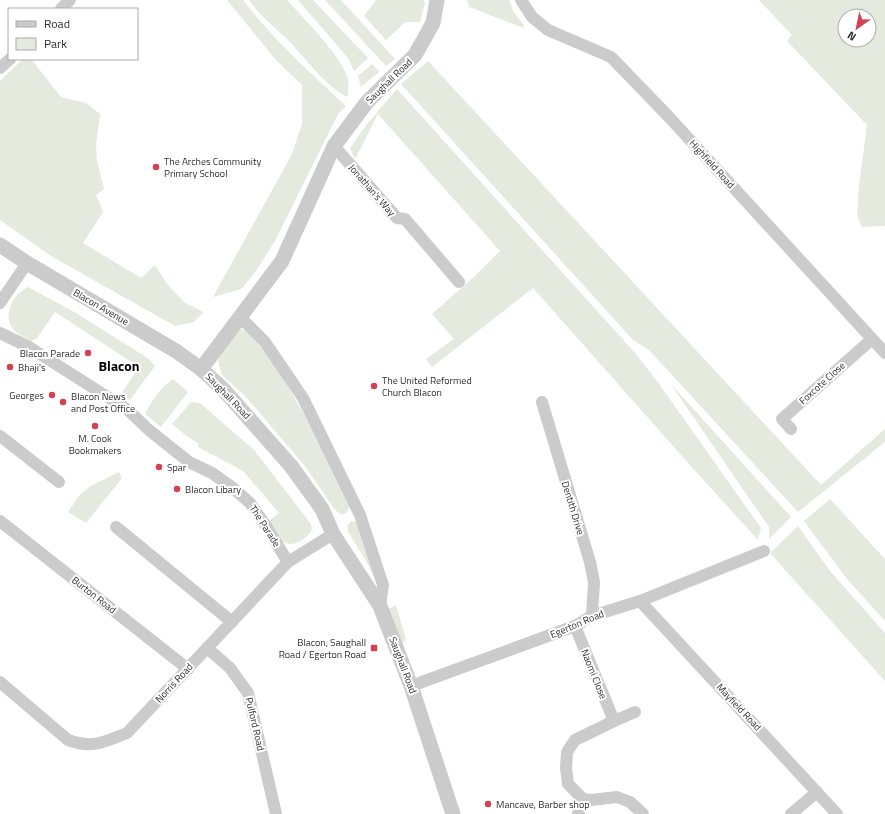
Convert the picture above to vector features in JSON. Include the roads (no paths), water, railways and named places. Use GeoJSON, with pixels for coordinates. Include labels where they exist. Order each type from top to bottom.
{"type":"FeatureCollection","features":[{"type":"Feature","properties":{"kind":"street"},"geometry":{"type":"LineString","coordinates":[[62,8],[70,0]]}},
{"type":"Feature","properties":{"kind":"street","name":"Saughall Road"},"geometry":{"type":"LineString","coordinates":[[437,0],[433,23],[421,47],[415,55],[367,102],[334,146],[282,261],[201,369],[222,388],[291,466],[322,508],[333,534],[380,606],[412,686],[453,814]]}},
{"type":"Feature","properties":{"kind":"street","name":"Highfield Road"},"geometry":{"type":"LineString","coordinates":[[521,0],[532,17],[548,30],[611,58],[669,117],[885,353]]}},
{"type":"Feature","properties":{"kind":"street"},"geometry":{"type":"LineString","coordinates":[[0,68],[9,60]]}},
{"type":"Feature","properties":{"kind":"street","name":"Jonathan's Way"},"geometry":{"type":"LineString","coordinates":[[334,146],[397,218],[405,219],[459,282]]}},
{"type":"Feature","properties":{"kind":"street","name":"Blacon Avenue"},"geometry":{"type":"LineString","coordinates":[[0,245],[27,263],[176,351],[201,369]]}},
{"type":"Feature","properties":{"kind":"street"},"geometry":{"type":"LineString","coordinates":[[0,303],[27,263]]}},
{"type":"Feature","properties":{"kind":"street"},"geometry":{"type":"LineString","coordinates":[[240,317],[265,342],[303,398],[360,515],[383,585],[380,606]]}},
{"type":"Feature","properties":{"kind":"street","name":"The Parade"},"geometry":{"type":"LineString","coordinates":[[0,333],[29,347],[128,410],[149,430],[190,462],[212,473],[233,488],[250,503],[288,562]]}},
{"type":"Feature","properties":{"kind":"street","name":"Foxcote Close"},"geometry":{"type":"LineString","coordinates":[[791,429],[782,419],[872,339]]}},
{"type":"Feature","properties":{"kind":"street","name":"Dentith Drive"},"geometry":{"type":"LineString","coordinates":[[542,402],[590,562],[594,582],[592,616]]}},
{"type":"Feature","properties":{"kind":"street"},"geometry":{"type":"LineString","coordinates":[[0,436],[59,482]]}},
{"type":"Feature","properties":{"kind":"street","name":"Burton Road"},"geometry":{"type":"LineString","coordinates":[[0,521],[188,669]]}},
{"type":"Feature","properties":{"kind":"street"},"geometry":{"type":"LineString","coordinates":[[116,527],[232,622]]}},
{"type":"Feature","properties":{"kind":"street","name":"Norris Road"},"geometry":{"type":"LineString","coordinates":[[0,682],[68,740],[82,744],[95,744],[102,743],[128,733],[288,562],[333,534]]}},
{"type":"Feature","properties":{"kind":"street","name":"Egerton Road"},"geometry":{"type":"LineString","coordinates":[[412,686],[575,626],[592,616],[640,601],[764,551]]}},
{"type":"Feature","properties":{"kind":"street","name":"Mayfield Road"},"geometry":{"type":"LineString","coordinates":[[640,601],[837,814]]}},
{"type":"Feature","properties":{"kind":"street","name":"Naomi Close"},"geometry":{"type":"LineString","coordinates":[[575,626],[614,721]]}},
{"type":"Feature","properties":{"kind":"street","name":"Pulford Road"},"geometry":{"type":"LineString","coordinates":[[207,648],[230,668],[248,693],[276,814]]}},
{"type":"Feature","properties":{"kind":"street"},"geometry":{"type":"LineString","coordinates":[[635,712],[575,740],[567,752],[566,768],[568,784],[583,799],[591,800],[617,797],[630,802],[643,814]]}},
{"type":"Feature","properties":{"kind":"street"},"geometry":{"type":"LineString","coordinates":[[792,814],[817,792]]}},
{"type":"Feature","properties":{"kind":"street"},"geometry":{"type":"LineString","coordinates":[[578,814],[583,799]]}},
{"type":"Feature","properties":{"kind":"place","name":"The Arches Community Primary School"},"geometry":{"type":"Point","coordinates":[156,167]}},
{"type":"Feature","properties":{"kind":"place","name":"Blacon Parade"},"geometry":{"type":"Point","coordinates":[88,353]}},
{"type":"Feature","properties":{"kind":"place","name":"Bhaji's"},"geometry":{"type":"Point","coordinates":[10,367]}},
{"type":"Feature","properties":{"kind":"place","name":"The United Reformed Church Blacon"},"geometry":{"type":"Point","coordinates":[374,386]}},
{"type":"Feature","properties":{"kind":"place","name":"Georges"},"geometry":{"type":"Point","coordinates":[52,395]}},
{"type":"Feature","properties":{"kind":"place","name":"Blacon News and Post Office"},"geometry":{"type":"Point","coordinates":[63,402]}},
{"type":"Feature","properties":{"kind":"place","name":"M. Cook Bookmakers"},"geometry":{"type":"Point","coordinates":[95,426]}},
{"type":"Feature","properties":{"kind":"place","name":"Spar"},"geometry":{"type":"Point","coordinates":[159,467]}},
{"type":"Feature","properties":{"kind":"place","name":"Blacon Libary"},"geometry":{"type":"Point","coordinates":[177,489]}},
{"type":"Feature","properties":{"kind":"place","name":"Blacon, Saughall Road / Egerton Road"},"geometry":{"type":"Point","coordinates":[374,648]}},
{"type":"Feature","properties":{"kind":"place","name":"Mancave, Barber shop"},"geometry":{"type":"Point","coordinates":[488,804]}},
{"type":"Feature","properties":{"kind":"district","name":"Blacon"},"geometry":{"type":"Point","coordinates":[119,365]}}]}
